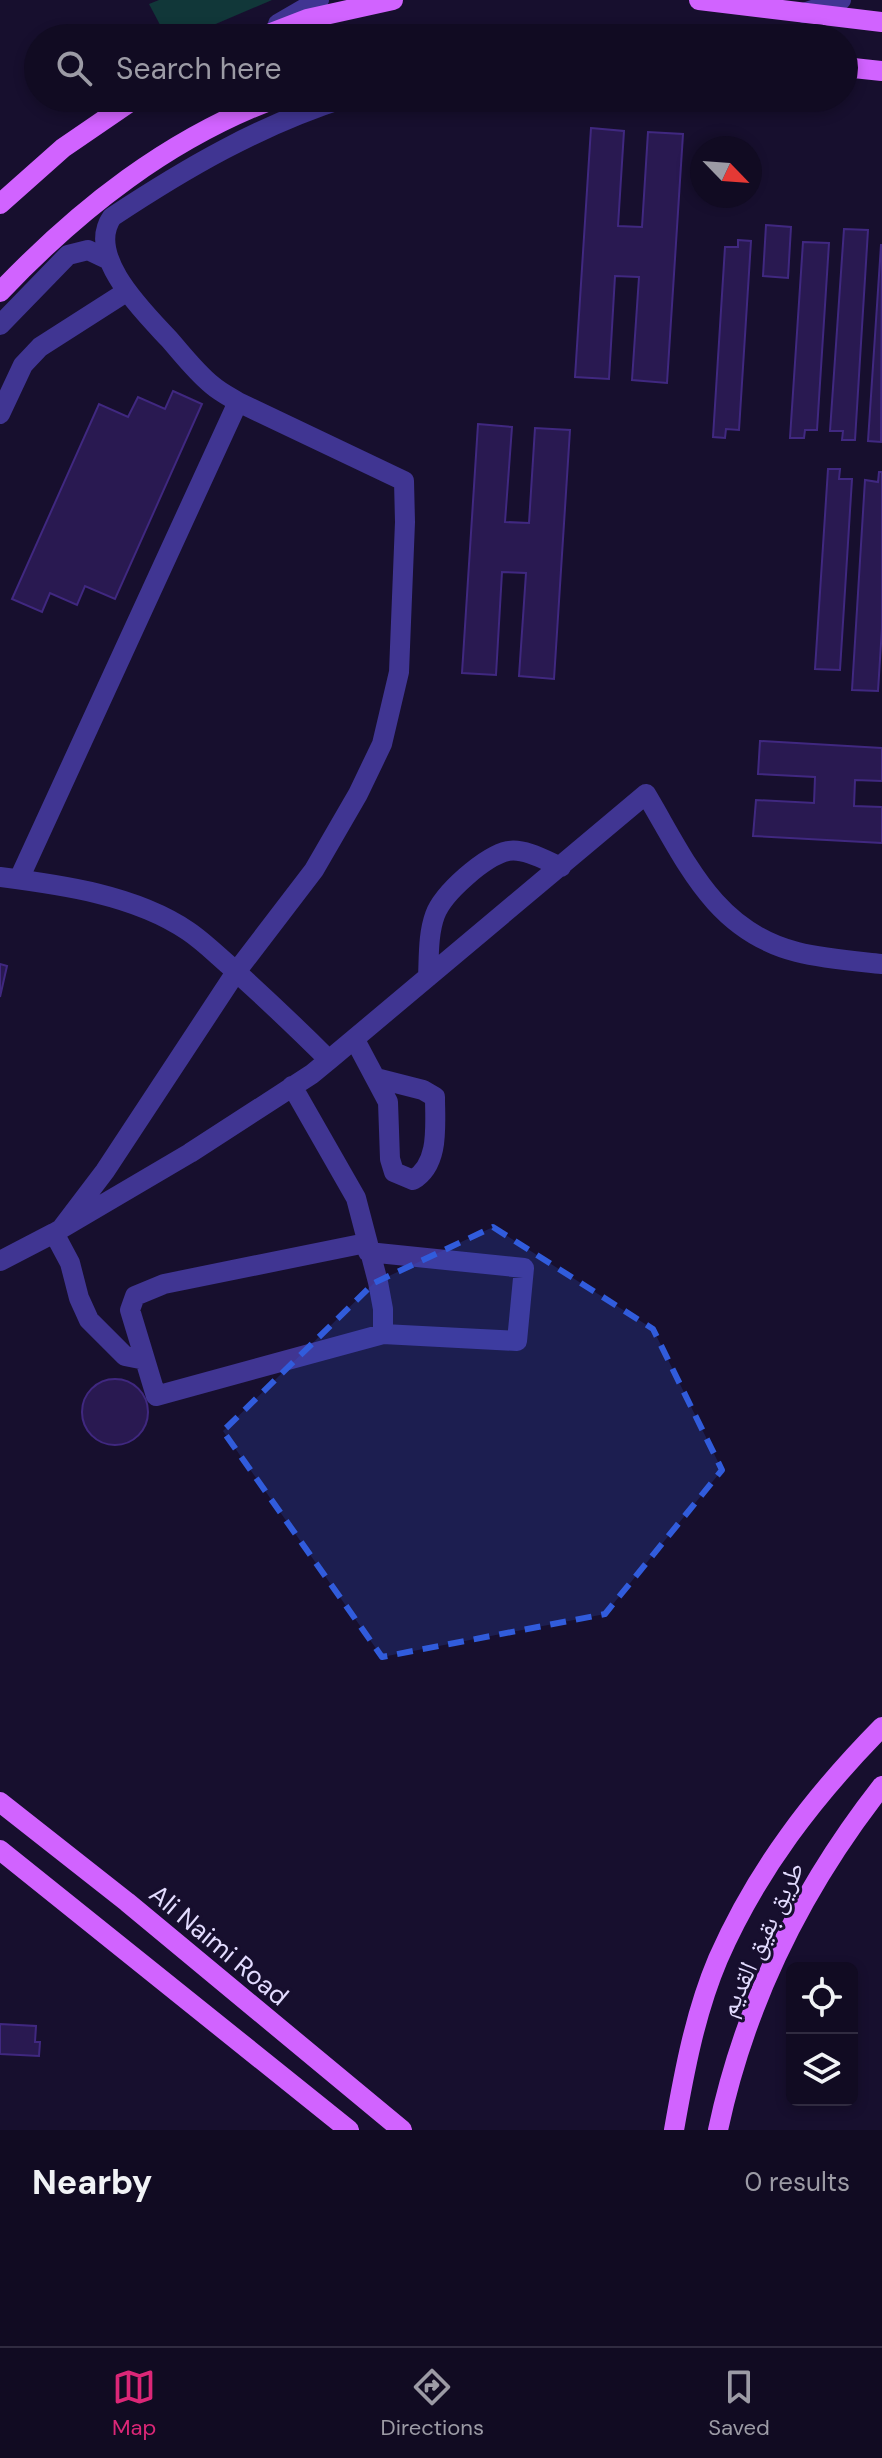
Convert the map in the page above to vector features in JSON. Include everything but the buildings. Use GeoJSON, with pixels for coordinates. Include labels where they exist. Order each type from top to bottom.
{"type":"FeatureCollection","features":[{"type":"Feature","properties":{"kind":"main road"},"geometry":{"type":"LineString","coordinates":[[294,24],[393,0]]}},
{"type":"Feature","properties":{"kind":"main road"},"geometry":{"type":"LineString","coordinates":[[699,0],[882,22]]}},
{"type":"Feature","properties":{"kind":"main road"},"geometry":{"type":"LineString","coordinates":[[858,68],[882,71]]}},
{"type":"Feature","properties":{"kind":"main road"},"geometry":{"type":"LineString","coordinates":[[0,204],[63,148],[116,112]]}},
{"type":"Feature","properties":{"kind":"main road"},"geometry":{"type":"LineString","coordinates":[[0,292],[45,244],[91,204],[147,164],[204,131],[246,112]]}},
{"type":"Feature","properties":{"kind":"main road","name":"طريق بقيق القديم"},"geometry":{"type":"LineString","coordinates":[[674,2130],[699,2017],[717,1962],[741,1911],[773,1855],[808,1807],[882,1727]]}},
{"type":"Feature","properties":{"kind":"main road","name":"طريق بقيق القديم"},"geometry":{"type":"LineString","coordinates":[[718,2130],[737,2056],[788,1930],[821,1870],[882,1786]]}},
{"type":"Feature","properties":{"kind":"main road","name":"Ali Naimi Road"},"geometry":{"type":"LineString","coordinates":[[0,1802],[127,1902],[402,2130]]}},
{"type":"Feature","properties":{"kind":"main road"},"geometry":{"type":"LineString","coordinates":[[0,1850],[349,2130]]}},
{"type":"Feature","properties":{"kind":"street"},"geometry":{"type":"LineString","coordinates":[[279,24],[319,0]]}},
{"type":"Feature","properties":{"kind":"street"},"geometry":{"type":"LineString","coordinates":[[804,13],[841,0]]}},
{"type":"Feature","properties":{"kind":"street"},"geometry":{"type":"LineString","coordinates":[[58,1231],[105,1171],[236,972],[314,870],[358,794],[382,744],[399,672],[404,481],[238,402],[214,387],[126,292],[109,260],[105,233],[112,217],[227,146],[273,123],[305,112]]}},
{"type":"Feature","properties":{"kind":"street"},"geometry":{"type":"LineString","coordinates":[[0,325],[68,255],[88,250],[109,260]]}},
{"type":"Feature","properties":{"kind":"street"},"geometry":{"type":"LineString","coordinates":[[0,414],[23,365],[40,347],[126,292]]}},
{"type":"Feature","properties":{"kind":"street"},"geometry":{"type":"LineString","coordinates":[[238,402],[9,878],[110,898],[155,914],[188,931],[329,1060]]}},
{"type":"Feature","properties":{"kind":"street"},"geometry":{"type":"LineString","coordinates":[[0,1261],[58,1231],[190,1153],[329,1060],[646,794],[686,863],[710,897],[733,921],[761,939],[796,952],[882,964]]}},
{"type":"Feature","properties":{"kind":"street"},"geometry":{"type":"LineString","coordinates":[[428,977],[435,916],[444,898],[484,862],[510,850],[534,855],[561,867]]}},
{"type":"Feature","properties":{"kind":"street"},"geometry":{"type":"LineString","coordinates":[[355,1040],[388,1102],[390,1159],[394,1172],[413,1180],[424,1174],[430,1161],[435,1130],[435,1097],[423,1090],[376,1078]]}},
{"type":"Feature","properties":{"kind":"street"},"geometry":{"type":"LineString","coordinates":[[292,1086],[356,1198],[380,1295],[383,1334]]}},
{"type":"Feature","properties":{"kind":"street"},"geometry":{"type":"LineString","coordinates":[[58,1231],[89,1320],[125,1356],[145,1360]]}},
{"type":"Feature","properties":{"kind":"street"},"geometry":{"type":"LineString","coordinates":[[367,1248],[524,1268],[517,1341],[383,1334],[156,1396],[130,1310],[135,1296],[164,1284],[367,1248]]}},
{"type":"Feature","properties":{"kind":"highlighted area"},"geometry":{"type":"Polygon","coordinates":[[[493,1227],[653,1329],[722,1470],[605,1614],[382,1657],[223,1431],[374,1283],[493,1227]]]}},
{"type":"Feature","properties":{"kind":"green space"},"geometry":{"type":"Polygon","coordinates":[[[159,0],[272,0],[216,24],[160,24],[149,4],[159,0]]]}}]}
